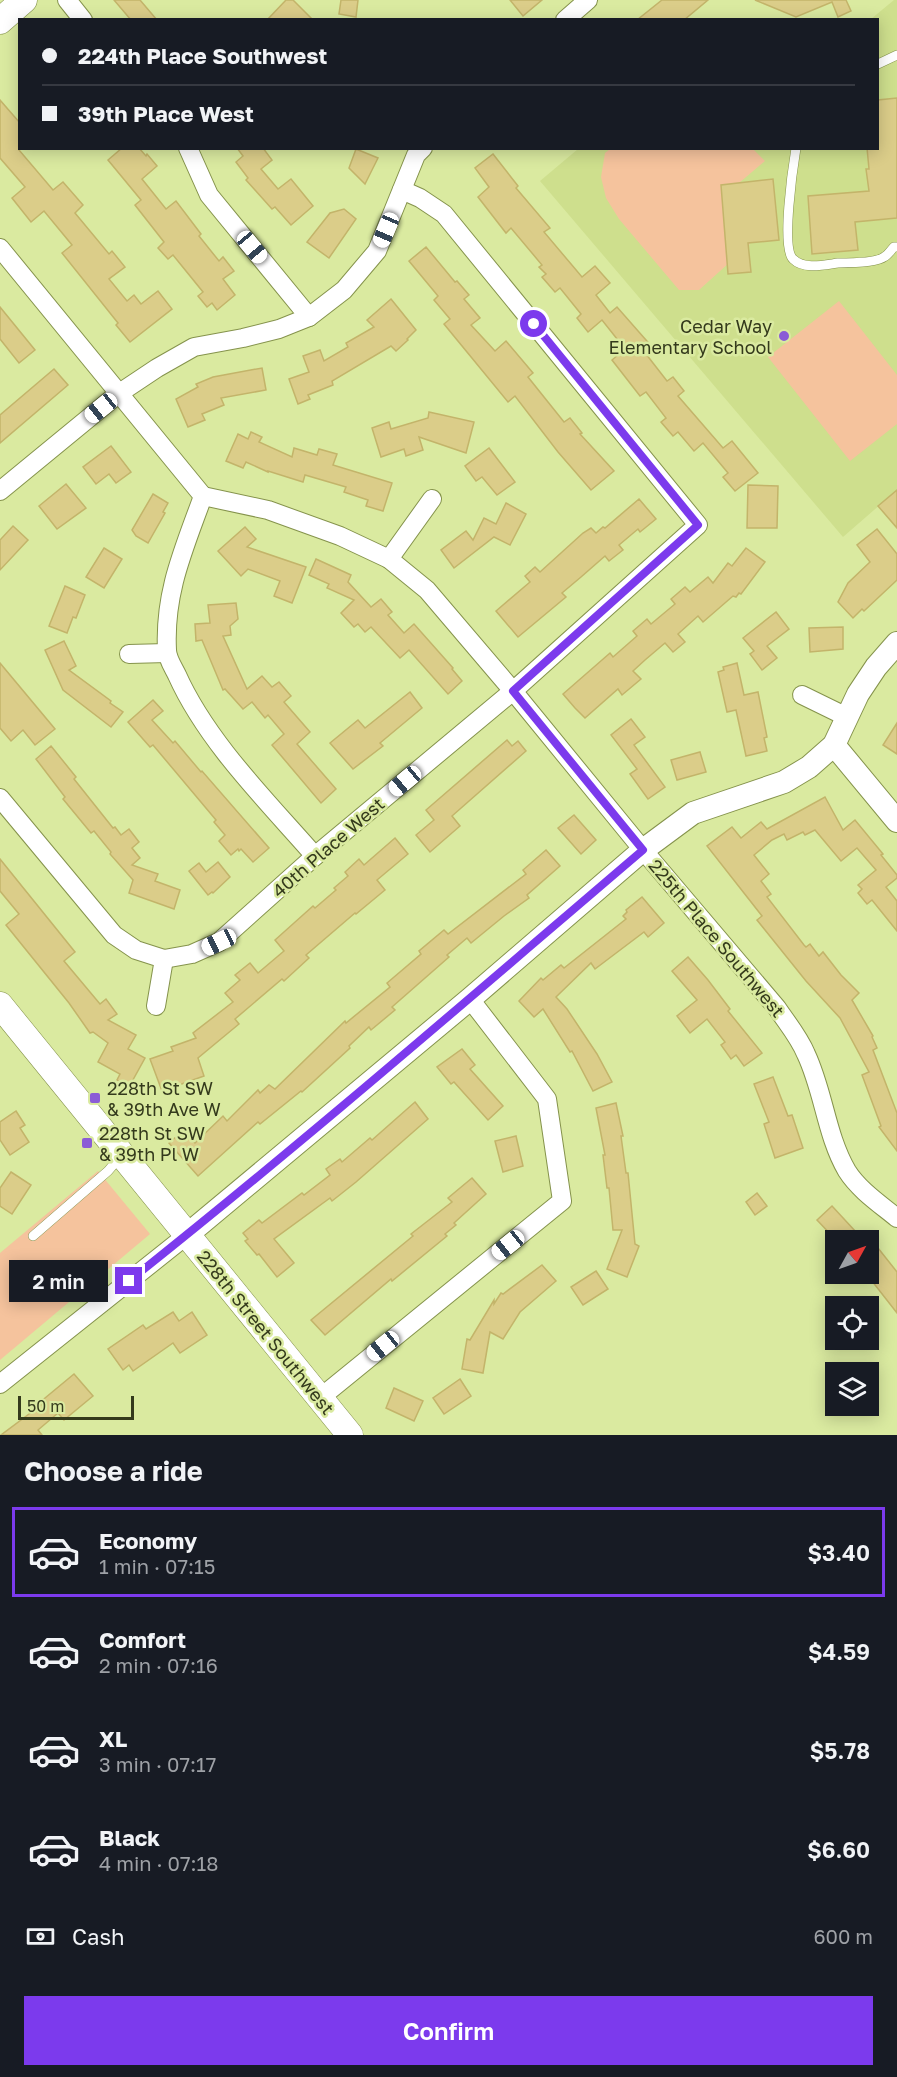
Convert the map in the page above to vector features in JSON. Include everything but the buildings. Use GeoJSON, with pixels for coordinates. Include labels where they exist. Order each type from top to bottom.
{"type":"FeatureCollection","features":[{"type":"Feature","properties":{"kind":"main road"},"geometry":{"type":"LineString","coordinates":[[0,21],[24,0]]}},
{"type":"Feature","properties":{"kind":"main road","name":"228th Street Southwest"},"geometry":{"type":"LineString","coordinates":[[0,1005],[350,1435]]}},
{"type":"Feature","properties":{"kind":"street"},"geometry":{"type":"LineString","coordinates":[[67,0],[81,18]]}},
{"type":"Feature","properties":{"kind":"street"},"geometry":{"type":"LineString","coordinates":[[567,18],[587,0]]}},
{"type":"Feature","properties":{"kind":"street"},"geometry":{"type":"LineString","coordinates":[[189,150],[209,195],[309,317]]}},
{"type":"Feature","properties":{"kind":"street"},"geometry":{"type":"LineString","coordinates":[[0,491],[118,394],[157,368],[194,347],[279,329],[309,317],[344,290],[377,251],[416,151]]}},
{"type":"Feature","properties":{"kind":"street","name":"40th Place West"},"geometry":{"type":"LineString","coordinates":[[164,959],[192,954],[219,942],[315,856],[513,691],[698,525],[444,214],[420,198],[402,190]]}},
{"type":"Feature","properties":{"kind":"street"},"geometry":{"type":"LineString","coordinates":[[0,248],[203,496],[174,576],[168,607],[167,653],[186,696],[215,740],[315,856]]}},
{"type":"Feature","properties":{"kind":"street","name":"225th Place Southwest"},"geometry":{"type":"LineString","coordinates":[[203,496],[268,510],[340,536],[389,559],[427,590],[777,1008],[807,1056],[837,1150],[848,1173],[862,1189],[897,1218]]}},
{"type":"Feature","properties":{"kind":"street"},"geometry":{"type":"LineString","coordinates":[[389,559],[432,499]]}},
{"type":"Feature","properties":{"kind":"street"},"geometry":{"type":"LineString","coordinates":[[0,1384],[187,1235],[470,999],[643,850],[693,813],[784,782],[809,767],[834,745],[864,685],[897,643]]}},
{"type":"Feature","properties":{"kind":"street"},"geometry":{"type":"LineString","coordinates":[[129,654],[167,653]]}},
{"type":"Feature","properties":{"kind":"street"},"geometry":{"type":"LineString","coordinates":[[802,695],[847,717]]}},
{"type":"Feature","properties":{"kind":"street"},"geometry":{"type":"LineString","coordinates":[[834,745],[897,821]]}},
{"type":"Feature","properties":{"kind":"street"},"geometry":{"type":"LineString","coordinates":[[0,798],[114,935],[136,950],[164,959],[156,1006]]}},
{"type":"Feature","properties":{"kind":"street"},"geometry":{"type":"LineString","coordinates":[[320,1398],[562,1201],[547,1099],[470,999]]}},
{"type":"Feature","properties":{"kind":"lane"},"geometry":{"type":"LineString","coordinates":[[879,64],[897,56]]}},
{"type":"Feature","properties":{"kind":"lane"},"geometry":{"type":"LineString","coordinates":[[796,150],[789,204],[788,249],[794,260],[804,265],[814,266],[869,261],[883,259],[894,247],[897,247]]}},
{"type":"Feature","properties":{"kind":"lane"},"geometry":{"type":"LineString","coordinates":[[33,1236],[122,1156]]}},
{"type":"Feature","properties":{"kind":"shaded area","name":"Cedar Way Elementary School"},"geometry":{"type":"Polygon","coordinates":[[[897,0],[897,490],[843,537],[540,181],[577,150],[879,150],[879,18],[872,18],[897,0]]]}},
{"type":"Feature","properties":{"kind":"shaded area"},"geometry":{"type":"Polygon","coordinates":[[[609,150],[754,150],[765,161],[739,183],[750,244],[699,290],[679,290],[619,219],[606,198],[601,177],[605,153],[609,150]]]}},
{"type":"Feature","properties":{"kind":"shaded area"},"geometry":{"type":"Polygon","coordinates":[[[839,301],[897,375],[897,424],[850,461],[768,357],[839,301]]]}},
{"type":"Feature","properties":{"kind":"shaded area"},"geometry":{"type":"Polygon","coordinates":[[[98,1171],[150,1234],[0,1360],[0,1253],[98,1171]]]}},
{"type":"Feature","properties":{"kind":"place","name":"Cedar Way Elementary School"},"geometry":{"type":"Point","coordinates":[784,336]}},
{"type":"Feature","properties":{"kind":"place","name":"228th St SW & 39th Ave W"},"geometry":{"type":"Point","coordinates":[95,1098]}},
{"type":"Feature","properties":{"kind":"place","name":"228th St SW & 39th Pl W"},"geometry":{"type":"Point","coordinates":[87,1143]}},
{"type":"Feature","properties":{"kind":"route"},"geometry":{"type":"LineString","coordinates":[[129,1281],[202,1223],[470,999],[643,850],[513,691],[698,525],[534,324]]}}]}
